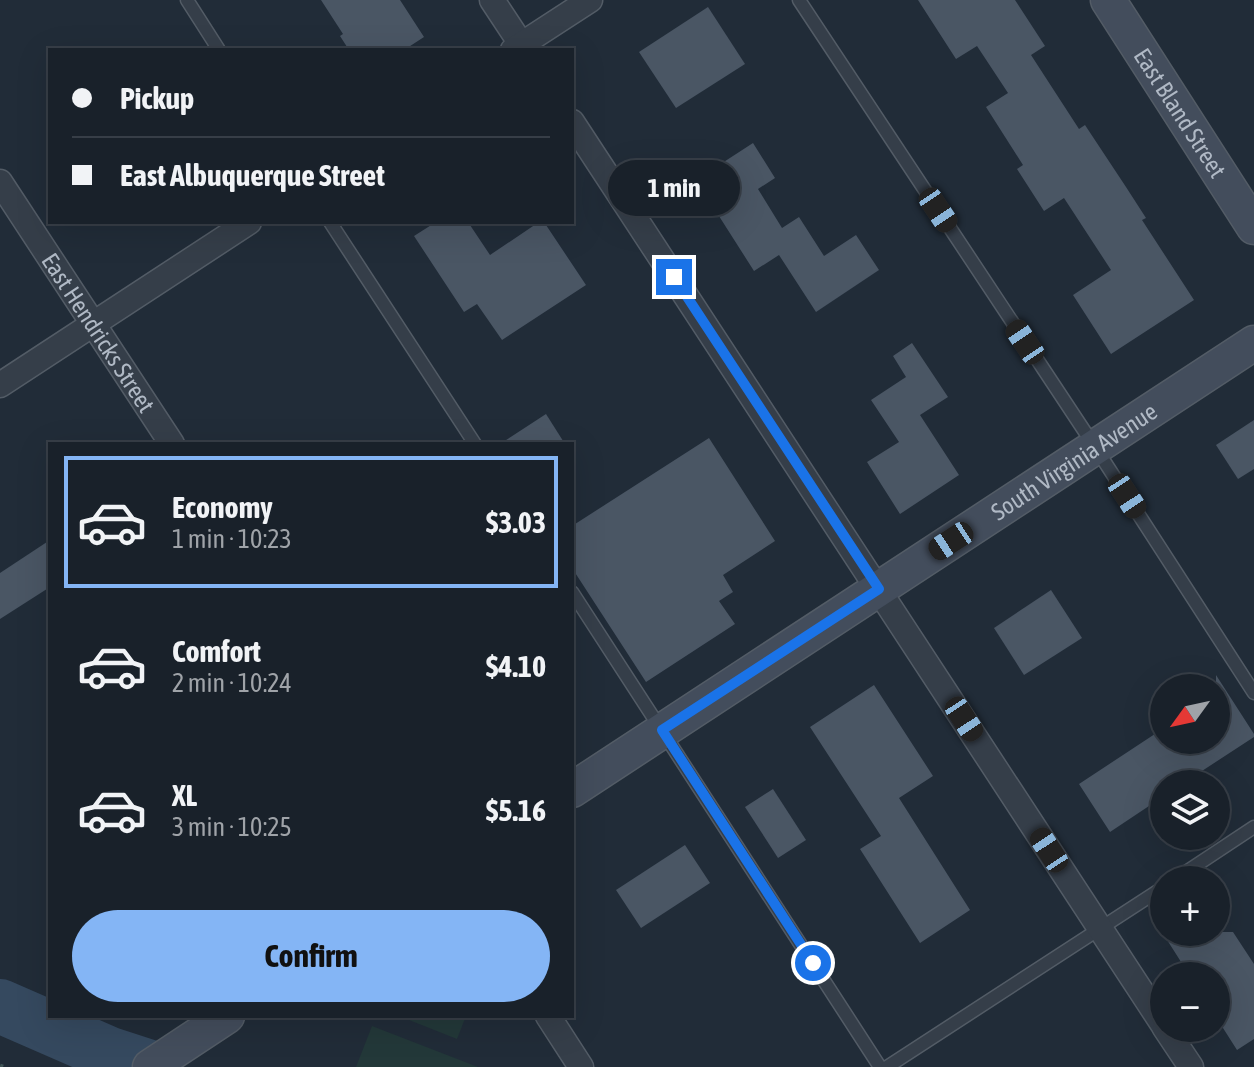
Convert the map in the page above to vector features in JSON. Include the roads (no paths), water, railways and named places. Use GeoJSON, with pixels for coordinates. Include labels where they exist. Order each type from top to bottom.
{"type":"FeatureCollection","features":[{"type":"Feature","properties":{"kind":"street"},"geometry":{"type":"LineString","coordinates":[[492,0],[520,48],[590,0]]}},
{"type":"Feature","properties":{"kind":"street","name":"East Bland Street"},"geometry":{"type":"LineString","coordinates":[[1108,0],[1254,227]]}},
{"type":"Feature","properties":{"kind":"street"},"geometry":{"type":"LineString","coordinates":[[574,125],[1150,1004]]}},
{"type":"Feature","properties":{"kind":"street","name":"East Hendricks Street"},"geometry":{"type":"LineString","coordinates":[[0,182],[171,442]]}},
{"type":"Feature","properties":{"kind":"street"},"geometry":{"type":"LineString","coordinates":[[0,385],[246,224]]}},
{"type":"Feature","properties":{"kind":"street","name":"South Virginia Avenue"},"geometry":{"type":"LineString","coordinates":[[574,789],[1254,343]]}},
{"type":"Feature","properties":{"kind":"street"},"geometry":{"type":"LineString","coordinates":[[150,1067],[224,1018]]}},
{"type":"Feature","properties":{"kind":"street"},"geometry":{"type":"LineString","coordinates":[[549,1018],[581,1067]]}},
{"type":"Feature","properties":{"kind":"street"},"geometry":{"type":"LineString","coordinates":[[1175,1042],[1191,1067]]}},
{"type":"Feature","properties":{"kind":"lane"},"geometry":{"type":"LineString","coordinates":[[187,0],[218,48]]}},
{"type":"Feature","properties":{"kind":"lane"},"geometry":{"type":"LineString","coordinates":[[799,0],[1254,693]]}},
{"type":"Feature","properties":{"kind":"lane"},"geometry":{"type":"LineString","coordinates":[[331,224],[474,442]]}},
{"type":"Feature","properties":{"kind":"lane"},"geometry":{"type":"LineString","coordinates":[[574,595],[880,1067]]}},
{"type":"Feature","properties":{"kind":"lane"},"geometry":{"type":"LineString","coordinates":[[1195,866],[1254,827]]}},
{"type":"Feature","properties":{"kind":"lane"},"geometry":{"type":"LineString","coordinates":[[887,1067],[1150,896]]}},
{"type":"Feature","properties":{"kind":"waterway"},"geometry":{"type":"LineString","coordinates":[[0,1006],[110,1054],[150,1067]]}}]}
